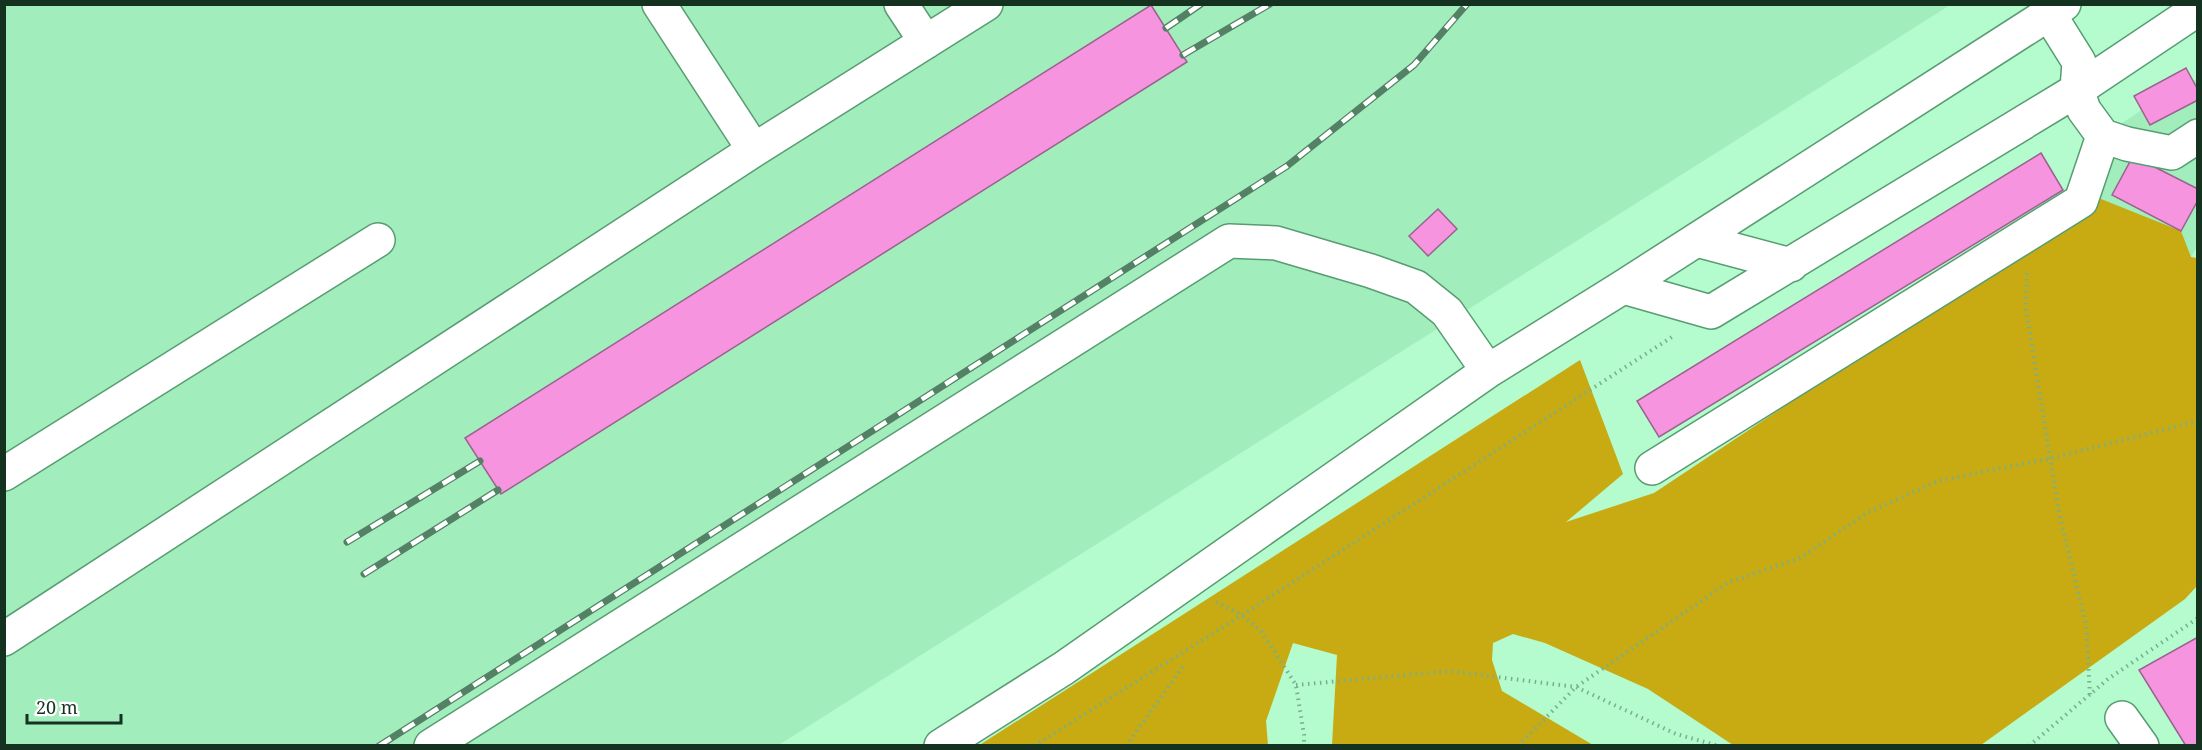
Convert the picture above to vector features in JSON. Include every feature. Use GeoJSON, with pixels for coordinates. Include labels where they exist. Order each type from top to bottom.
{"type":"FeatureCollection","features":[{"type":"Feature","properties":{"kind":"street"},"geometry":{"type":"LineString","coordinates":[[659,4],[754,150]]}},
{"type":"Feature","properties":{"kind":"street"},"geometry":{"type":"LineString","coordinates":[[902,4],[926,42]]}},
{"type":"Feature","properties":{"kind":"street"},"geometry":{"type":"LineString","coordinates":[[4,639],[754,150],[986,4]]}},
{"type":"Feature","properties":{"kind":"street"},"geometry":{"type":"LineString","coordinates":[[941,746],[1064,668],[1488,371],[1697,240],[2056,9],[2079,62],[2077,90],[2084,110],[2103,136],[2127,144],[2172,153],[2198,136]]}},
{"type":"Feature","properties":{"kind":"street"},"geometry":{"type":"LineString","coordinates":[[1623,287],[1711,312],[2194,20]]}},
{"type":"Feature","properties":{"kind":"street"},"geometry":{"type":"LineString","coordinates":[[1652,468],[2080,201],[2103,136]]}},
{"type":"Feature","properties":{"kind":"street"},"geometry":{"type":"LineString","coordinates":[[4,474],[378,240]]}},
{"type":"Feature","properties":{"kind":"street"},"geometry":{"type":"LineString","coordinates":[[1697,240],[1791,265]]}},
{"type":"Feature","properties":{"kind":"street"},"geometry":{"type":"LineString","coordinates":[[431,746],[1228,241],[1276,243],[1416,287],[1447,312],[1488,371]]}},
{"type":"Feature","properties":{"kind":"street"},"geometry":{"type":"LineString","coordinates":[[2122,718],[2142,746]]}},
{"type":"Feature","properties":{"kind":"path"},"geometry":{"type":"LineString","coordinates":[[2028,233],[2026,309],[2052,458],[2059,513],[2086,624],[2090,695]]}},
{"type":"Feature","properties":{"kind":"path"},"geometry":{"type":"LineString","coordinates":[[1034,746],[1242,615],[1711,312]]}},
{"type":"Feature","properties":{"kind":"path"},"geometry":{"type":"LineString","coordinates":[[1518,746],[1576,687],[1729,582],[1800,558],[1867,513],[1938,481],[2052,458],[2198,422]]}},
{"type":"Feature","properties":{"kind":"path"},"geometry":{"type":"LineString","coordinates":[[1182,585],[1242,615],[1262,632],[1296,685],[1304,746]]}},
{"type":"Feature","properties":{"kind":"path"},"geometry":{"type":"LineString","coordinates":[[2030,746],[2108,679],[2198,618]]}},
{"type":"Feature","properties":{"kind":"path"},"geometry":{"type":"LineString","coordinates":[[1126,746],[1184,665]]}},
{"type":"Feature","properties":{"kind":"path"},"geometry":{"type":"LineString","coordinates":[[1296,685],[1450,671],[1576,687],[1676,734],[1719,746]]}},
{"type":"Feature","properties":{"kind":"shaded area"},"geometry":{"type":"Polygon","coordinates":[[[4,5],[1950,5],[777,746],[5,745],[4,5]]]}},
{"type":"Feature","properties":{"kind":"shaded area"},"geometry":{"type":"Polygon","coordinates":[[[2197,79],[2198,245],[2191,257],[2095,211],[2103,136],[2158,99],[2197,79]]]}},
{"type":"Feature","properties":{"kind":"shaded area"},"geometry":{"type":"Polygon","coordinates":[[[2101,199],[2181,231],[2191,257],[2197,258],[2197,586],[2185,599],[1981,745],[1733,745],[1648,689],[1545,643],[1513,634],[1493,643],[1492,660],[1502,691],[1593,745],[1332,745],[1337,655],[1293,643],[1266,721],[1268,745],[978,746],[1580,360],[1623,474],[1566,522],[1654,493],[1988,271],[2071,201],[2101,199]]]}},
{"type":"Feature","properties":{"kind":"building"},"geometry":{"type":"Polygon","coordinates":[[[1151,5],[1187,62],[501,494],[465,438],[1151,5]]]}},
{"type":"Feature","properties":{"kind":"building"},"geometry":{"type":"Polygon","coordinates":[[[2186,68],[2198,90],[2198,100],[2150,125],[2134,96],[2186,68]]]}},
{"type":"Feature","properties":{"kind":"building"},"geometry":{"type":"Polygon","coordinates":[[[2041,153],[2063,190],[1659,437],[1637,401],[2041,153]]]}},
{"type":"Feature","properties":{"kind":"building"},"geometry":{"type":"Polygon","coordinates":[[[2133,156],[2198,189],[2198,200],[2181,231],[2112,195],[2133,156]]]}},
{"type":"Feature","properties":{"kind":"building"},"geometry":{"type":"Polygon","coordinates":[[[1438,209],[1457,229],[1428,256],[1409,236],[1438,209]]]}},
{"type":"Feature","properties":{"kind":"building"},"geometry":{"type":"Polygon","coordinates":[[[2198,637],[2198,746],[2186,746],[2139,670],[2198,637]]]}},
{"type":"Feature","properties":{"kind":"railway"},"geometry":{"type":"LineString","coordinates":[[1166,28],[1201,4]]}},
{"type":"Feature","properties":{"kind":"railway"},"geometry":{"type":"LineString","coordinates":[[1183,55],[1270,4]]}},
{"type":"Feature","properties":{"kind":"railway"},"geometry":{"type":"LineString","coordinates":[[379,746],[1287,166],[1414,65],[1467,4]]}},
{"type":"Feature","properties":{"kind":"railway"},"geometry":{"type":"LineString","coordinates":[[347,542],[480,461]]}},
{"type":"Feature","properties":{"kind":"railway"},"geometry":{"type":"LineString","coordinates":[[364,574],[498,490]]}}]}
